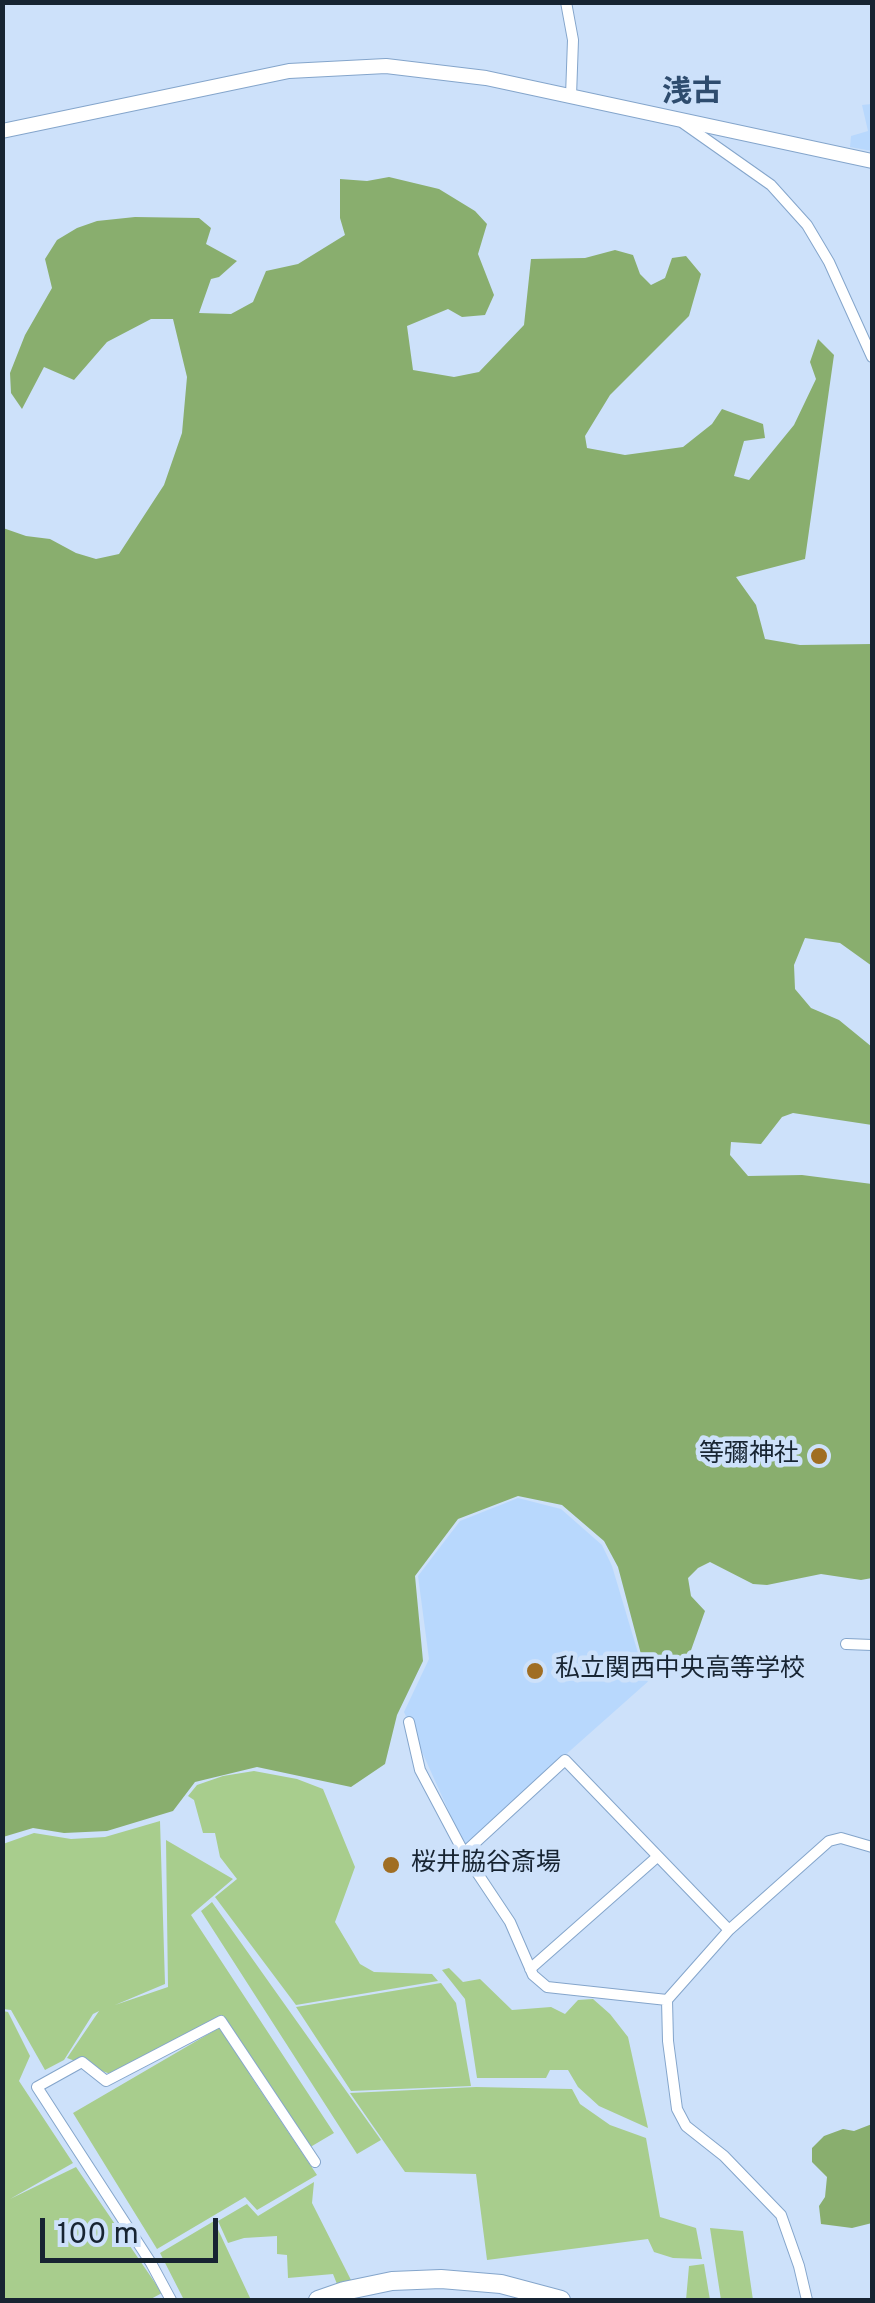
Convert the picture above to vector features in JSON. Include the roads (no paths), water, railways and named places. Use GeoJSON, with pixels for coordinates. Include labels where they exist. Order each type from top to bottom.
{"type":"FeatureCollection","features":[{"type":"Feature","properties":{"kind":"highway"},"geometry":{"type":"LineString","coordinates":[[318,2300],[392,2281],[442,2280],[501,2284],[561,2300]]}},
{"type":"Feature","properties":{"kind":"street"},"geometry":{"type":"LineString","coordinates":[[566,2],[573,40],[570,96]]}},
{"type":"Feature","properties":{"kind":"street"},"geometry":{"type":"LineString","coordinates":[[2,131],[289,71],[386,66],[486,78],[872,160]]}},
{"type":"Feature","properties":{"kind":"street"},"geometry":{"type":"LineString","coordinates":[[680,121],[749,167],[807,225],[829,262],[872,357]]}},
{"type":"Feature","properties":{"kind":"street"},"geometry":{"type":"LineString","coordinates":[[846,1644],[872,1645]]}},
{"type":"Feature","properties":{"kind":"street"},"geometry":{"type":"LineString","coordinates":[[409,1722],[420,1770],[464,1853],[510,1922],[530,1969],[547,1986],[667,2000]]}},
{"type":"Feature","properties":{"kind":"street"},"geometry":{"type":"LineString","coordinates":[[464,1853],[565,1760],[729,1930]]}},
{"type":"Feature","properties":{"kind":"street"},"geometry":{"type":"LineString","coordinates":[[807,2300],[800,2266],[781,2215],[724,2156],[686,2126],[677,2110],[667,2000],[729,1930],[828,1841],[841,1838],[872,1847]]}},
{"type":"Feature","properties":{"kind":"street"},"geometry":{"type":"LineString","coordinates":[[530,1969],[657,1858]]}},
{"type":"Feature","properties":{"kind":"street"},"geometry":{"type":"LineString","coordinates":[[171,2300],[37,2087],[82,2062],[106,2080],[220,2022],[315,2162]]}},
{"type":"Feature","properties":{"kind":"place","name":"等彌神社"},"geometry":{"type":"Point","coordinates":[819,1456]}},
{"type":"Feature","properties":{"kind":"place","name":"私立関西中央高等学校"},"geometry":{"type":"Point","coordinates":[535,1671]}},
{"type":"Feature","properties":{"kind":"place","name":"桜井脇谷斎場"},"geometry":{"type":"Point","coordinates":[391,1865]}},
{"type":"Feature","properties":{"kind":"district","name":"浅古"},"geometry":{"type":"Point","coordinates":[692,95]}}]}
